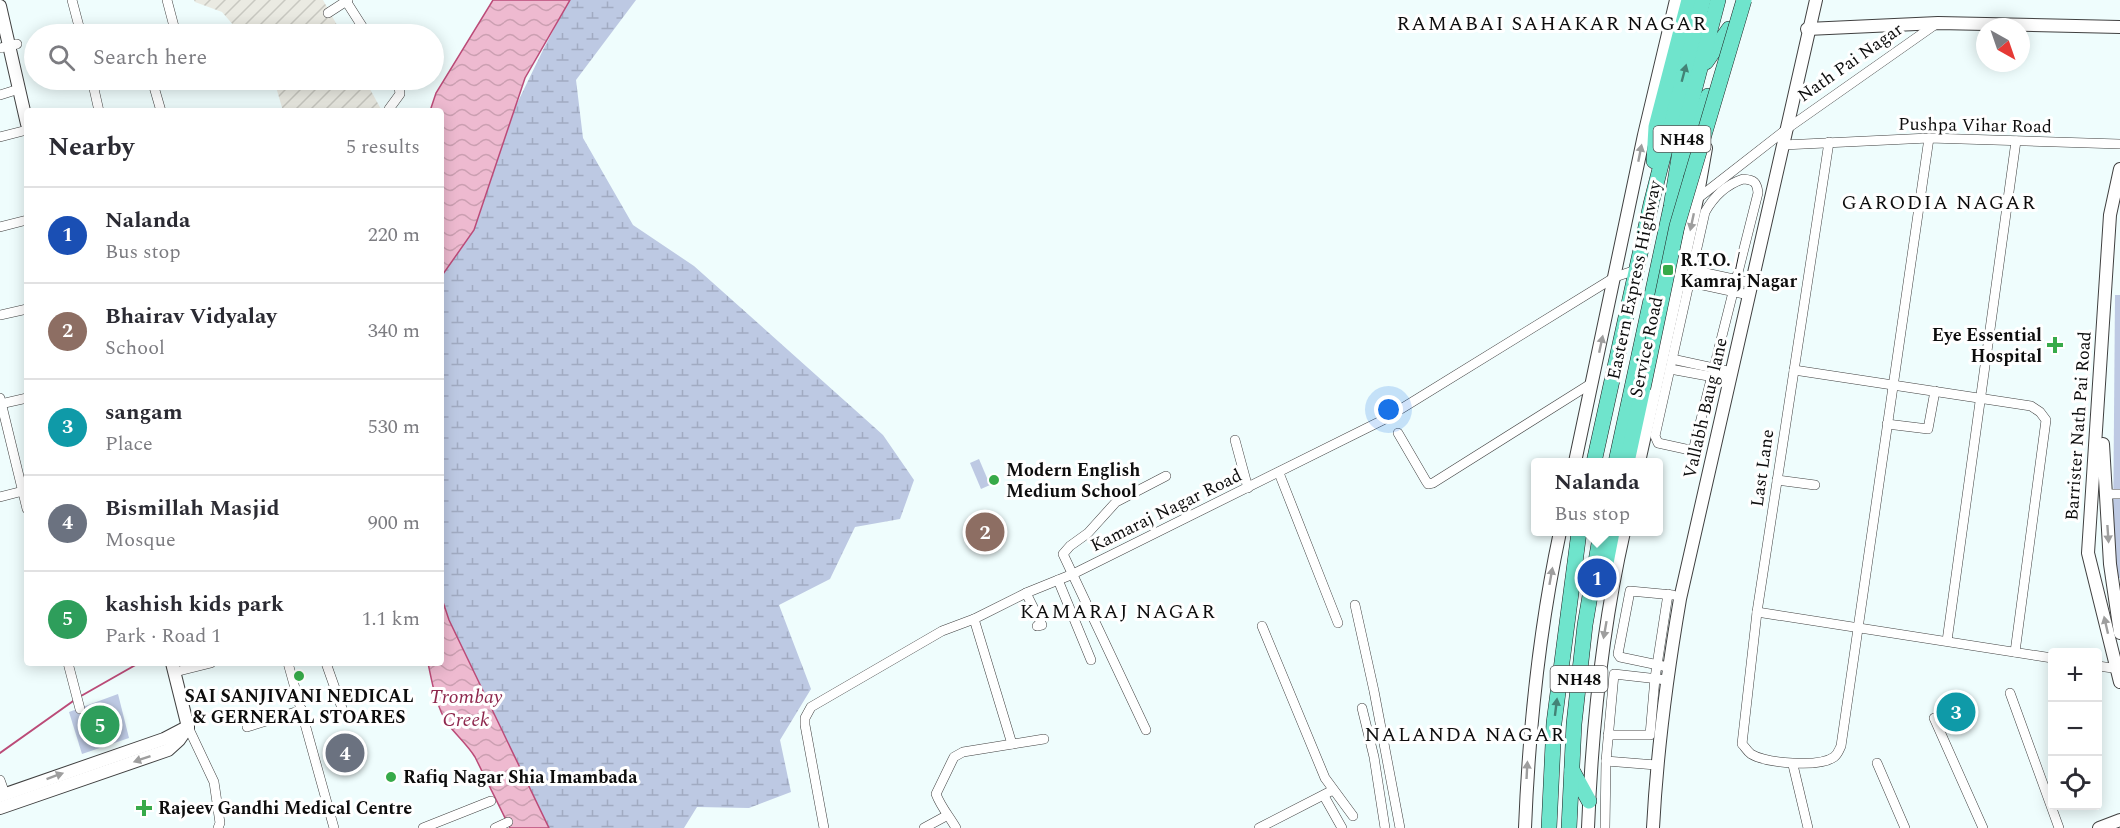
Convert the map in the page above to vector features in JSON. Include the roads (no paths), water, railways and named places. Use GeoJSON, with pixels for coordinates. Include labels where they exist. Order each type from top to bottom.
{"type":"FeatureCollection","features":[{"type":"Feature","properties":{"kind":"highway"},"geometry":{"type":"LineString","coordinates":[[1671,207],[1720,61],[1737,0]]}},
{"type":"Feature","properties":{"kind":"highway"},"geometry":{"type":"LineString","coordinates":[[1628,458],[1677,226],[1744,0]]}},
{"type":"Feature","properties":{"kind":"highway","name":"Eastern Express Highway"},"geometry":{"type":"LineString","coordinates":[[1617,458],[1671,207],[1683,133],[1699,72],[1698,5]]}},
{"type":"Feature","properties":{"kind":"highway","name":"Eastern Express Highway"},"geometry":{"type":"LineString","coordinates":[[1595,458],[1698,5]]}},
{"type":"Feature","properties":{"kind":"highway"},"geometry":{"type":"LineString","coordinates":[[1699,72],[1729,29]]}},
{"type":"Feature","properties":{"kind":"highway","name":"NH48"},"geometry":{"type":"LineString","coordinates":[[1549,828],[1554,723],[1578,536]]}},
{"type":"Feature","properties":{"kind":"highway","name":"NH48"},"geometry":{"type":"LineString","coordinates":[[1569,828],[1574,724],[1584,625],[1600,536]]}},
{"type":"Feature","properties":{"kind":"highway"},"geometry":{"type":"LineString","coordinates":[[1584,625],[1602,584],[1611,536]]}},
{"type":"Feature","properties":{"kind":"highway"},"geometry":{"type":"LineString","coordinates":[[1572,770],[1589,801]]}},
{"type":"Feature","properties":{"kind":"street"},"geometry":{"type":"LineString","coordinates":[[7,0],[9,46],[24,88]]}},
{"type":"Feature","properties":{"kind":"street"},"geometry":{"type":"LineString","coordinates":[[74,0],[79,24]]}},
{"type":"Feature","properties":{"kind":"street"},"geometry":{"type":"LineString","coordinates":[[167,0],[173,24]]}},
{"type":"Feature","properties":{"kind":"street","name":"Vallabh Baug lane"},"geometry":{"type":"LineString","coordinates":[[1653,828],[1661,679],[1674,595],[1715,446],[1815,0]]}},
{"type":"Feature","properties":{"kind":"street"},"geometry":{"type":"LineString","coordinates":[[328,14],[347,1],[361,24]]}},
{"type":"Feature","properties":{"kind":"street"},"geometry":{"type":"LineString","coordinates":[[1576,458],[1644,135],[1698,5]]}},
{"type":"Feature","properties":{"kind":"street"},"geometry":{"type":"LineString","coordinates":[[0,6],[24,111]]}},
{"type":"Feature","properties":{"kind":"street"},"geometry":{"type":"LineString","coordinates":[[1807,29],[1938,22],[2120,27]]}},
{"type":"Feature","properties":{"kind":"street","name":"Nath Pai Nagar"},"geometry":{"type":"LineString","coordinates":[[1697,199],[1788,128],[1938,22]]}},
{"type":"Feature","properties":{"kind":"street","name":"Service Road"},"geometry":{"type":"LineString","coordinates":[[1640,458],[1697,199],[1720,61]]}},
{"type":"Feature","properties":{"kind":"street"},"geometry":{"type":"LineString","coordinates":[[0,95],[19,89]]}},
{"type":"Feature","properties":{"kind":"street"},"geometry":{"type":"LineString","coordinates":[[25,90],[31,108]]}},
{"type":"Feature","properties":{"kind":"street"},"geometry":{"type":"LineString","coordinates":[[94,90],[98,108]]}},
{"type":"Feature","properties":{"kind":"street"},"geometry":{"type":"LineString","coordinates":[[155,90],[160,108]]}},
{"type":"Feature","properties":{"kind":"street"},"geometry":{"type":"LineString","coordinates":[[390,108],[400,94],[399,90]]}},
{"type":"Feature","properties":{"kind":"street"},"geometry":{"type":"LineString","coordinates":[[0,137],[24,131]]}},
{"type":"Feature","properties":{"kind":"street"},"geometry":{"type":"LineString","coordinates":[[1808,828],[1793,765],[1828,761],[1836,756],[1841,746],[1929,138]]}},
{"type":"Feature","properties":{"kind":"street","name":"Pushpa Vihar Road"},"geometry":{"type":"LineString","coordinates":[[1783,146],[1929,138],[2120,144]]}},
{"type":"Feature","properties":{"kind":"street"},"geometry":{"type":"LineString","coordinates":[[1947,641],[2016,141]]}},
{"type":"Feature","properties":{"kind":"street","name":"Last Lane"},"geometry":{"type":"LineString","coordinates":[[1793,765],[1758,757],[1749,753],[1742,744],[1757,612],[1829,142]]}},
{"type":"Feature","properties":{"kind":"street","name":"Barrister Nath Pai Road"},"geometry":{"type":"LineString","coordinates":[[2119,674],[2088,553],[2110,215],[2120,169]]}},
{"type":"Feature","properties":{"kind":"street"},"geometry":{"type":"LineString","coordinates":[[1743,179],[1752,180],[1757,185],[1758,193],[1696,441],[1690,450],[1658,443],[1655,439],[1692,270],[1705,212],[1711,201],[1733,182],[1743,179]]}},
{"type":"Feature","properties":{"kind":"street"},"geometry":{"type":"LineString","coordinates":[[2120,203],[2102,455],[2110,564],[2120,633]]}},
{"type":"Feature","properties":{"kind":"street"},"geometry":{"type":"LineString","coordinates":[[1754,210],[1768,213]]}},
{"type":"Feature","properties":{"kind":"street"},"geometry":{"type":"LineString","coordinates":[[0,227],[24,221]]}},
{"type":"Feature","properties":{"kind":"street","name":"Kamaraj Nagar Road"},"geometry":{"type":"LineString","coordinates":[[824,828],[805,725],[805,718],[811,706],[942,632],[1073,574],[1279,474],[1383,420],[1614,277],[1636,270]]}},
{"type":"Feature","properties":{"kind":"street"},"geometry":{"type":"LineString","coordinates":[[1692,270],[1736,280],[1750,289]]}},
{"type":"Feature","properties":{"kind":"street"},"geometry":{"type":"LineString","coordinates":[[1689,282],[1733,291],[1750,289]]}},
{"type":"Feature","properties":{"kind":"street"},"geometry":{"type":"LineString","coordinates":[[0,315],[24,310]]}},
{"type":"Feature","properties":{"kind":"street"},"geometry":{"type":"LineString","coordinates":[[1671,364],[1731,376]]}},
{"type":"Feature","properties":{"kind":"street"},"geometry":{"type":"LineString","coordinates":[[1794,370],[1981,397],[2031,406],[2040,412],[2046,420],[2015,652]]}},
{"type":"Feature","properties":{"kind":"street"},"geometry":{"type":"LineString","coordinates":[[1398,433],[1428,484],[1433,483],[1592,383]]}},
{"type":"Feature","properties":{"kind":"street"},"geometry":{"type":"LineString","coordinates":[[1887,424],[1928,429],[1935,391]]}},
{"type":"Feature","properties":{"kind":"street"},"geometry":{"type":"LineString","coordinates":[[24,398],[1,402],[24,486]]}},
{"type":"Feature","properties":{"kind":"street"},"geometry":{"type":"LineString","coordinates":[[1235,440],[1248,488]]}},
{"type":"Feature","properties":{"kind":"street"},"geometry":{"type":"LineString","coordinates":[[1696,441],[1715,446]]}},
{"type":"Feature","properties":{"kind":"street"},"geometry":{"type":"LineString","coordinates":[[1279,474],[1338,623]]}},
{"type":"Feature","properties":{"kind":"street"},"geometry":{"type":"LineString","coordinates":[[1146,730],[1063,557],[1065,550],[1080,540],[1116,502],[1166,476]]}},
{"type":"Feature","properties":{"kind":"street"},"geometry":{"type":"LineString","coordinates":[[1777,480],[1815,485]]}},
{"type":"Feature","properties":{"kind":"street"},"geometry":{"type":"LineString","coordinates":[[0,496],[24,490]]}},
{"type":"Feature","properties":{"kind":"street"},"geometry":{"type":"LineString","coordinates":[[2105,495],[2120,494]]}},
{"type":"Feature","properties":{"kind":"street"},"geometry":{"type":"LineString","coordinates":[[1525,828],[1529,740],[1539,645],[1559,536]]}},
{"type":"Feature","properties":{"kind":"street"},"geometry":{"type":"LineString","coordinates":[[1588,828],[1600,660],[1623,536]]}},
{"type":"Feature","properties":{"kind":"street"},"geometry":{"type":"LineString","coordinates":[[1058,580],[1091,660]]}},
{"type":"Feature","properties":{"kind":"street"},"geometry":{"type":"LineString","coordinates":[[1663,665],[1620,657],[1618,654],[1630,591],[1674,595]]}},
{"type":"Feature","properties":{"kind":"street"},"geometry":{"type":"LineString","coordinates":[[1026,593],[1042,625],[1037,626]]}},
{"type":"Feature","properties":{"kind":"street"},"geometry":{"type":"LineString","coordinates":[[1355,605],[1400,828]]}},
{"type":"Feature","properties":{"kind":"street"},"geometry":{"type":"LineString","coordinates":[[1757,612],[2048,657]]}},
{"type":"Feature","properties":{"kind":"street"},"geometry":{"type":"LineString","coordinates":[[974,619],[1012,744]]}},
{"type":"Feature","properties":{"kind":"street"},"geometry":{"type":"LineString","coordinates":[[1262,626],[1325,778],[1353,816]]}},
{"type":"Feature","properties":{"kind":"street"},"geometry":{"type":"LineString","coordinates":[[69,666],[80,710]]}},
{"type":"Feature","properties":{"kind":"street"},"geometry":{"type":"LineString","coordinates":[[188,666],[173,668],[188,727],[214,782],[219,825],[230,828]]}},
{"type":"Feature","properties":{"kind":"street"},"geometry":{"type":"LineString","coordinates":[[289,666],[334,828]]}},
{"type":"Feature","properties":{"kind":"street"},"geometry":{"type":"LineString","coordinates":[[327,666],[343,711]]}},
{"type":"Feature","properties":{"kind":"street"},"geometry":{"type":"LineString","coordinates":[[2102,668],[2119,674]]}},
{"type":"Feature","properties":{"kind":"street"},"geometry":{"type":"LineString","coordinates":[[1605,828],[1606,761],[1608,735],[1614,674],[1661,679],[1650,735],[1608,735]]}},
{"type":"Feature","properties":{"kind":"street"},"geometry":{"type":"LineString","coordinates":[[2010,693],[2059,828]]}},
{"type":"Feature","properties":{"kind":"street"},"geometry":{"type":"LineString","coordinates":[[1362,708],[1374,757],[1385,828]]}},
{"type":"Feature","properties":{"kind":"street"},"geometry":{"type":"LineString","coordinates":[[247,727],[302,710]]}},
{"type":"Feature","properties":{"kind":"street"},"geometry":{"type":"LineString","coordinates":[[1934,718],[1983,828]]}},
{"type":"Feature","properties":{"kind":"street"},"geometry":{"type":"LineString","coordinates":[[0,780],[2,795],[164,739],[188,727]]}},
{"type":"Feature","properties":{"kind":"street"},"geometry":{"type":"LineString","coordinates":[[0,808],[168,750],[188,727]]}},
{"type":"Feature","properties":{"kind":"street"},"geometry":{"type":"LineString","coordinates":[[956,828],[946,816],[936,794],[954,757],[963,753],[1044,739]]}},
{"type":"Feature","properties":{"kind":"street"},"geometry":{"type":"LineString","coordinates":[[1606,761],[1656,765]]}},
{"type":"Feature","properties":{"kind":"street"},"geometry":{"type":"LineString","coordinates":[[1877,764],[1905,828]]}},
{"type":"Feature","properties":{"kind":"street"},"geometry":{"type":"LineString","coordinates":[[1259,828],[1333,790]]}},
{"type":"Feature","properties":{"kind":"street"},"geometry":{"type":"LineString","coordinates":[[1324,796],[1342,828]]}},
{"type":"Feature","properties":{"kind":"street"},"geometry":{"type":"LineString","coordinates":[[423,828],[491,801]]}},
{"type":"Feature","properties":{"kind":"street"},"geometry":{"type":"LineString","coordinates":[[924,828],[935,825],[946,816]]}},
{"type":"Feature","properties":{"kind":"street"},"geometry":{"type":"LineString","coordinates":[[495,828],[508,822]]}},
{"type":"Feature","properties":{"kind":"street"},"geometry":{"type":"LineString","coordinates":[[2099,828],[2115,823]]}},
{"type":"Feature","properties":{"kind":"water"},"geometry":{"type":"Polygon","coordinates":[[[493,0],[570,0],[525,78],[474,230],[444,273],[444,108],[431,108],[438,90],[444,90],[444,80],[493,0]]]}},
{"type":"Feature","properties":{"kind":"water","name":"Trombay Creek"},"geometry":{"type":"Polygon","coordinates":[[[444,605],[449,620],[549,828],[510,828],[475,757],[447,723],[435,694],[429,666],[444,666],[444,605]]]}},
{"type":"Feature","properties":{"kind":"waterway"},"geometry":{"type":"LineString","coordinates":[[81,696],[134,666]]}},
{"type":"Feature","properties":{"kind":"waterway"},"geometry":{"type":"LineString","coordinates":[[0,753],[76,699]]}},
{"type":"Feature","properties":{"kind":"place","name":"R.T.O. / Kamraj Nagar"},"geometry":{"type":"Point","coordinates":[1668,270]}},
{"type":"Feature","properties":{"kind":"place","name":"Eye Essential Hospital"},"geometry":{"type":"Point","coordinates":[2055,345]}},
{"type":"Feature","properties":{"kind":"place","name":"Modern English Medium School"},"geometry":{"type":"Point","coordinates":[994,480]}},
{"type":"Feature","properties":{"kind":"place","name":"Bhairav Vidyalay"},"geometry":{"type":"Point","coordinates":[985,532]}},
{"type":"Feature","properties":{"kind":"place","name":"Nalanda"},"geometry":{"type":"Point","coordinates":[1597,578]}},
{"type":"Feature","properties":{"kind":"place","name":"SAI SANJIVANI NEDICAL & GERNERAL STOARES"},"geometry":{"type":"Point","coordinates":[299,676]}},
{"type":"Feature","properties":{"kind":"place","name":"sangam"},"geometry":{"type":"Point","coordinates":[1956,712]}},
{"type":"Feature","properties":{"kind":"place","name":"kashish kids park"},"geometry":{"type":"Point","coordinates":[100,725]}},
{"type":"Feature","properties":{"kind":"place","name":"Bismillah Masjid"},"geometry":{"type":"Point","coordinates":[345,753]}},
{"type":"Feature","properties":{"kind":"place","name":"Rafiq Nagar Shia Imambada"},"geometry":{"type":"Point","coordinates":[391,777]}},
{"type":"Feature","properties":{"kind":"place","name":"Rajeev Gandhi Medical Centre"},"geometry":{"type":"Point","coordinates":[144,808]}},
{"type":"Feature","properties":{"kind":"district","name":"RAMABAI SAHAKAR NAGAR"},"geometry":{"type":"Point","coordinates":[1552,23]}},
{"type":"Feature","properties":{"kind":"district","name":"GARODIA NAGAR"},"geometry":{"type":"Point","coordinates":[1939,202]}},
{"type":"Feature","properties":{"kind":"district","name":"KAMARAJ NAGAR"},"geometry":{"type":"Point","coordinates":[1118,611]}},
{"type":"Feature","properties":{"kind":"district","name":"NALANDA NAGAR"},"geometry":{"type":"Point","coordinates":[1465,734]}}]}
